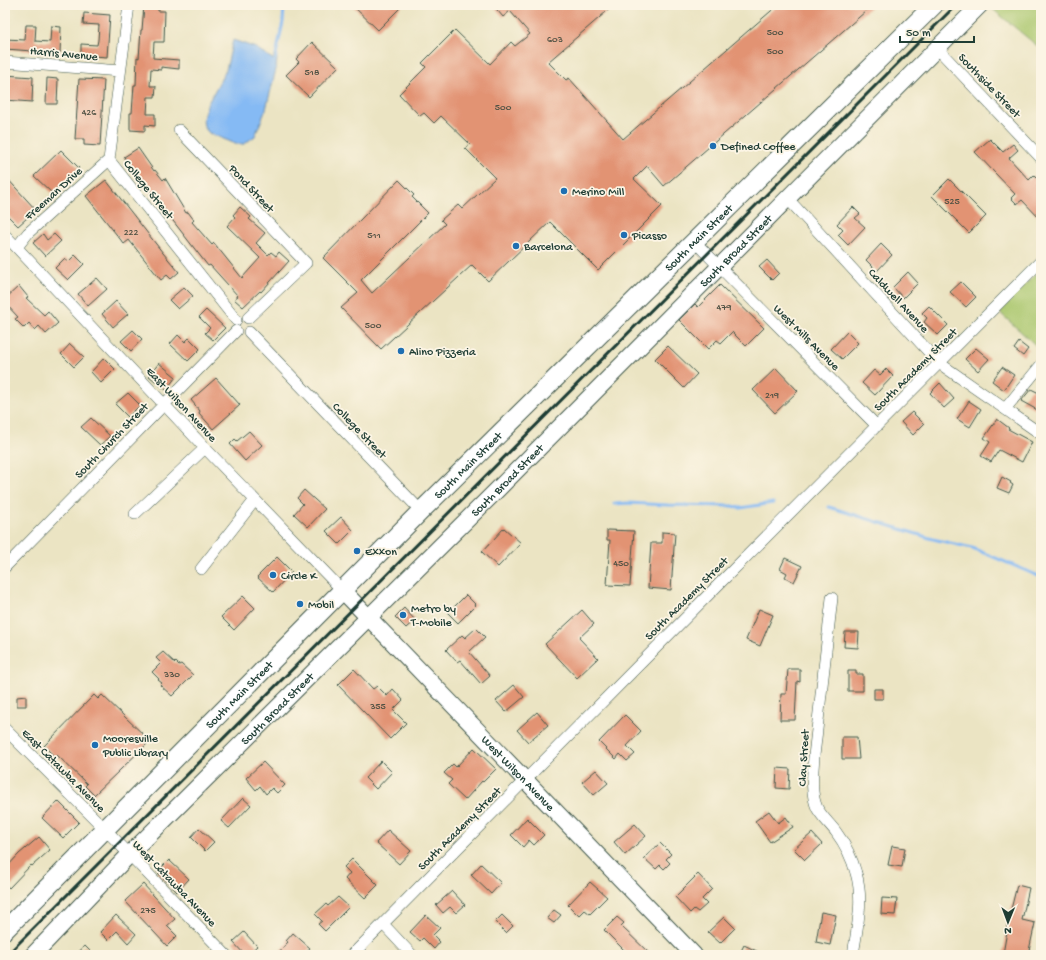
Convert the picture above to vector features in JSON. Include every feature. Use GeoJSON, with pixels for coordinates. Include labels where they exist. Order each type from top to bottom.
{"type":"FeatureCollection","features":[{"type":"Feature","properties":{"kind":"main road","name":"South Main Street"},"geometry":{"type":"LineString","coordinates":[[5,930],[421,511],[934,5]]}},
{"type":"Feature","properties":{"kind":"street","name":"College Street"},"geometry":{"type":"LineString","coordinates":[[129,5],[109,160],[236,320]]}},
{"type":"Feature","properties":{"kind":"street","name":"South Broad Street"},"geometry":{"type":"LineString","coordinates":[[33,955],[130,855],[369,618],[719,266],[788,199],[980,5]]}},
{"type":"Feature","properties":{"kind":"street","name":"Southside Street"},"geometry":{"type":"LineString","coordinates":[[937,48],[1041,158]]}},
{"type":"Feature","properties":{"kind":"street","name":"Harris Avenue"},"geometry":{"type":"LineString","coordinates":[[5,62],[120,71]]}},
{"type":"Feature","properties":{"kind":"street","name":"Pond Street"},"geometry":{"type":"LineString","coordinates":[[179,130],[306,264],[248,318]]}},
{"type":"Feature","properties":{"kind":"street","name":"Freeman Drive"},"geometry":{"type":"LineString","coordinates":[[17,247],[28,233],[109,160]]}},
{"type":"Feature","properties":{"kind":"street","name":"Caldwell Avenue"},"geometry":{"type":"LineString","coordinates":[[788,199],[939,363],[1041,434]]}},
{"type":"Feature","properties":{"kind":"street","name":"East Wilson Avenue"},"geometry":{"type":"LineString","coordinates":[[5,234],[164,405],[342,590]]}},
{"type":"Feature","properties":{"kind":"street","name":"West Mills Avenue"},"geometry":{"type":"LineString","coordinates":[[694,242],[877,426]]}},
{"type":"Feature","properties":{"kind":"street","name":"South Academy Street"},"geometry":{"type":"LineString","coordinates":[[352,955],[1041,261]]}},
{"type":"Feature","properties":{"kind":"street"},"geometry":{"type":"LineString","coordinates":[[244,316],[248,318],[252,326],[249,332],[242,334],[236,331],[234,325],[236,320],[244,316]]}},
{"type":"Feature","properties":{"kind":"street","name":"South Church Street"},"geometry":{"type":"LineString","coordinates":[[5,567],[236,331]]}},
{"type":"Feature","properties":{"kind":"street","name":"College Street"},"geometry":{"type":"LineString","coordinates":[[249,332],[421,511]]}},
{"type":"Feature","properties":{"kind":"street"},"geometry":{"type":"LineString","coordinates":[[1005,409],[1041,365]]}},
{"type":"Feature","properties":{"kind":"street"},"geometry":{"type":"LineString","coordinates":[[135,514],[205,448]]}},
{"type":"Feature","properties":{"kind":"street"},"geometry":{"type":"LineString","coordinates":[[201,569],[255,500]]}},
{"type":"Feature","properties":{"kind":"street","name":"West Wilson Avenue"},"geometry":{"type":"LineString","coordinates":[[342,590],[694,955]]}},
{"type":"Feature","properties":{"kind":"street","name":"Clay Street"},"geometry":{"type":"LineString","coordinates":[[832,598],[814,756],[813,780],[817,807],[844,844],[856,873],[860,903],[852,955]]}},
{"type":"Feature","properties":{"kind":"street","name":"East Catawba Avenue"},"geometry":{"type":"LineString","coordinates":[[5,729],[105,829]]}},
{"type":"Feature","properties":{"kind":"street","name":"West Catawba Avenue"},"geometry":{"type":"LineString","coordinates":[[105,829],[226,955]]}},
{"type":"Feature","properties":{"kind":"street"},"geometry":{"type":"LineString","coordinates":[[383,924],[412,955]]}},
{"type":"Feature","properties":{"kind":"green space"},"geometry":{"type":"Polygon","coordinates":[[[1041,5],[1041,49],[989,6],[1041,5]]]}},
{"type":"Feature","properties":{"kind":"green space"},"geometry":{"type":"Polygon","coordinates":[[[1041,269],[1041,350],[998,311],[1041,269]]]}},
{"type":"Feature","properties":{"kind":"water"},"geometry":{"type":"Polygon","coordinates":[[[233,40],[256,48],[274,60],[274,55],[277,58],[276,69],[266,109],[255,136],[244,144],[236,144],[209,133],[204,127],[203,119],[207,105],[226,70],[233,40]]]}},
{"type":"Feature","properties":{"kind":"building"},"geometry":{"type":"Polygon","coordinates":[[[144,5],[158,5],[158,11],[165,11],[164,42],[154,42],[153,58],[179,60],[179,69],[161,67],[161,70],[151,69],[150,86],[156,86],[155,97],[148,97],[147,114],[155,114],[155,126],[145,125],[145,131],[130,130],[130,113],[132,113],[134,85],[136,85],[137,57],[139,58],[144,5]]]}},
{"type":"Feature","properties":{"kind":"building"},"geometry":{"type":"Polygon","coordinates":[[[352,5],[403,5],[378,30],[352,5]]]}},
{"type":"Feature","properties":{"kind":"building","name":"Merino Mill"},"geometry":{"type":"Polygon","coordinates":[[[493,5],[614,5],[548,62],[566,80],[569,78],[623,139],[778,5],[873,5],[664,186],[647,166],[634,179],[662,206],[598,270],[550,222],[488,281],[472,265],[381,349],[341,308],[358,293],[323,258],[399,180],[414,195],[412,197],[428,213],[361,280],[372,293],[445,224],[441,220],[458,205],[462,209],[495,178],[465,148],[470,144],[441,116],[434,123],[424,113],[420,116],[399,94],[426,67],[422,63],[455,30],[490,64],[511,42],[515,46],[530,34],[510,11],[503,17],[493,5]]]}},
{"type":"Feature","properties":{"kind":"building"},"geometry":{"type":"Polygon","coordinates":[[[84,13],[110,15],[107,57],[81,55],[81,44],[97,45],[98,40],[99,25],[83,24],[84,13]]]}},
{"type":"Feature","properties":{"kind":"building"},"geometry":{"type":"Polygon","coordinates":[[[26,25],[36,25],[35,41],[50,42],[51,26],[61,27],[60,53],[5,49],[5,39],[25,40],[26,25]]]}},
{"type":"Feature","properties":{"kind":"building"},"geometry":{"type":"Polygon","coordinates":[[[312,42],[338,67],[309,97],[286,75],[299,62],[296,59],[312,42]]]}},
{"type":"Feature","properties":{"kind":"building"},"geometry":{"type":"Polygon","coordinates":[[[5,75],[33,77],[32,102],[5,100],[5,75]]]}},
{"type":"Feature","properties":{"kind":"building"},"geometry":{"type":"Polygon","coordinates":[[[47,78],[58,79],[57,104],[46,104],[47,78]]]}},
{"type":"Feature","properties":{"kind":"building"},"geometry":{"type":"Polygon","coordinates":[[[79,79],[104,80],[100,146],[84,145],[84,139],[75,139],[79,79]]]}},
{"type":"Feature","properties":{"kind":"building"},"geometry":{"type":"Polygon","coordinates":[[[990,139],[1003,152],[1013,144],[1018,150],[1009,158],[1029,180],[1034,175],[1041,182],[1037,186],[1041,191],[1041,220],[1022,200],[1017,204],[1011,198],[1015,194],[975,152],[990,139]]]}},
{"type":"Feature","properties":{"kind":"building"},"geometry":{"type":"Polygon","coordinates":[[[138,148],[154,171],[155,170],[163,180],[165,178],[186,213],[188,212],[194,220],[192,222],[212,245],[214,243],[242,278],[260,258],[227,226],[235,217],[233,215],[240,207],[251,217],[249,219],[265,233],[256,243],[268,255],[271,252],[276,256],[279,252],[289,261],[261,292],[260,291],[243,307],[234,299],[238,296],[210,265],[208,266],[163,208],[152,191],[151,193],[124,157],[138,148]]]}},
{"type":"Feature","properties":{"kind":"building"},"geometry":{"type":"Polygon","coordinates":[[[61,150],[79,168],[52,193],[34,176],[61,150]]]}},
{"type":"Feature","properties":{"kind":"building"},"geometry":{"type":"Polygon","coordinates":[[[5,176],[36,210],[18,226],[5,213],[5,176]]]}},
{"type":"Feature","properties":{"kind":"building"},"geometry":{"type":"Polygon","coordinates":[[[949,179],[986,216],[969,233],[932,196],[949,179]]]}},
{"type":"Feature","properties":{"kind":"building"},"geometry":{"type":"Polygon","coordinates":[[[106,180],[179,272],[171,279],[167,275],[161,280],[129,240],[124,244],[86,196],[106,180]]]}},
{"type":"Feature","properties":{"kind":"building"},"geometry":{"type":"Polygon","coordinates":[[[853,207],[860,214],[855,218],[865,227],[848,245],[838,235],[843,230],[837,224],[853,207]]]}},
{"type":"Feature","properties":{"kind":"building"},"geometry":{"type":"Polygon","coordinates":[[[43,234],[47,240],[54,234],[61,241],[45,256],[33,243],[43,234]]]}},
{"type":"Feature","properties":{"kind":"building"},"geometry":{"type":"Polygon","coordinates":[[[881,244],[892,255],[877,271],[866,260],[881,244]]]}},
{"type":"Feature","properties":{"kind":"building"},"geometry":{"type":"Polygon","coordinates":[[[75,255],[84,264],[68,280],[55,268],[65,258],[68,262],[75,255]]]}},
{"type":"Feature","properties":{"kind":"building"},"geometry":{"type":"Polygon","coordinates":[[[767,260],[779,273],[772,280],[759,267],[767,260]]]}},
{"type":"Feature","properties":{"kind":"building"},"geometry":{"type":"Polygon","coordinates":[[[908,272],[918,283],[903,298],[893,287],[908,272]]]}},
{"type":"Feature","properties":{"kind":"building"},"geometry":{"type":"Polygon","coordinates":[[[97,278],[107,289],[88,306],[78,294],[97,278]]]}},
{"type":"Feature","properties":{"kind":"building"},"geometry":{"type":"Polygon","coordinates":[[[961,282],[976,297],[966,307],[950,292],[961,282]]]}},
{"type":"Feature","properties":{"kind":"building"},"geometry":{"type":"Polygon","coordinates":[[[720,285],[764,328],[746,346],[732,332],[721,343],[717,340],[708,349],[679,320],[695,304],[698,307],[720,285]]]}},
{"type":"Feature","properties":{"kind":"building"},"geometry":{"type":"Polygon","coordinates":[[[19,286],[28,297],[26,298],[44,315],[48,311],[58,323],[46,334],[39,326],[35,330],[29,323],[24,328],[15,319],[18,317],[5,303],[5,299],[19,286]]]}},
{"type":"Feature","properties":{"kind":"building"},"geometry":{"type":"Polygon","coordinates":[[[184,287],[193,296],[178,309],[169,300],[184,287]]]}},
{"type":"Feature","properties":{"kind":"building"},"geometry":{"type":"Polygon","coordinates":[[[116,301],[128,314],[113,327],[102,314],[116,301]]]}},
{"type":"Feature","properties":{"kind":"building"},"geometry":{"type":"Polygon","coordinates":[[[929,306],[948,325],[938,335],[924,322],[927,318],[922,313],[929,306]]]}},
{"type":"Feature","properties":{"kind":"building"},"geometry":{"type":"Polygon","coordinates":[[[206,310],[225,328],[213,340],[205,333],[210,328],[199,317],[206,310]]]}},
{"type":"Feature","properties":{"kind":"building"},"geometry":{"type":"Polygon","coordinates":[[[133,330],[142,339],[131,351],[121,341],[133,330]]]}},
{"type":"Feature","properties":{"kind":"building"},"geometry":{"type":"Polygon","coordinates":[[[847,332],[858,343],[842,359],[831,349],[847,332]]]}},
{"type":"Feature","properties":{"kind":"building"},"geometry":{"type":"Polygon","coordinates":[[[178,335],[185,342],[189,338],[200,349],[188,361],[170,344],[178,335]]]}},
{"type":"Feature","properties":{"kind":"building"},"geometry":{"type":"Polygon","coordinates":[[[1019,342],[1028,349],[1023,356],[1014,349],[1019,342]]]}},
{"type":"Feature","properties":{"kind":"building"},"geometry":{"type":"Polygon","coordinates":[[[70,344],[84,357],[74,367],[61,354],[70,344]]]}},
{"type":"Feature","properties":{"kind":"building"},"geometry":{"type":"Polygon","coordinates":[[[668,346],[697,374],[684,388],[655,359],[668,346]]]}},
{"type":"Feature","properties":{"kind":"building"},"geometry":{"type":"Polygon","coordinates":[[[976,348],[989,359],[978,371],[965,359],[976,348]]]}},
{"type":"Feature","properties":{"kind":"building"},"geometry":{"type":"Polygon","coordinates":[[[104,358],[115,369],[101,383],[91,372],[104,358]]]}},
{"type":"Feature","properties":{"kind":"building"},"geometry":{"type":"Polygon","coordinates":[[[159,363],[176,377],[166,390],[149,376],[159,363]]]}},
{"type":"Feature","properties":{"kind":"building"},"geometry":{"type":"Polygon","coordinates":[[[1002,367],[1014,375],[1004,390],[992,381],[1002,367]]]}},
{"type":"Feature","properties":{"kind":"building"},"geometry":{"type":"Polygon","coordinates":[[[776,368],[798,391],[775,413],[753,390],[776,368]]]}},
{"type":"Feature","properties":{"kind":"building"},"geometry":{"type":"Polygon","coordinates":[[[886,369],[893,376],[875,395],[862,383],[874,370],[880,375],[886,369]]]}},
{"type":"Feature","properties":{"kind":"building"},"geometry":{"type":"Polygon","coordinates":[[[216,378],[240,405],[213,429],[199,413],[200,411],[191,400],[216,378]]]}},
{"type":"Feature","properties":{"kind":"building"},"geometry":{"type":"Polygon","coordinates":[[[940,383],[954,399],[944,408],[930,393],[940,383]]]}},
{"type":"Feature","properties":{"kind":"building"},"geometry":{"type":"Polygon","coordinates":[[[1031,389],[1041,394],[1041,412],[1021,401],[1031,389]]]}},
{"type":"Feature","properties":{"kind":"building"},"geometry":{"type":"Polygon","coordinates":[[[128,393],[140,405],[128,417],[115,404],[128,393]]]}},
{"type":"Feature","properties":{"kind":"building"},"geometry":{"type":"Polygon","coordinates":[[[969,401],[981,409],[970,427],[957,419],[969,401]]]}},
{"type":"Feature","properties":{"kind":"building"},"geometry":{"type":"Polygon","coordinates":[[[912,412],[924,424],[913,435],[901,422],[912,412]]]}},
{"type":"Feature","properties":{"kind":"building"},"geometry":{"type":"Polygon","coordinates":[[[91,418],[110,436],[100,445],[81,427],[91,418]]]}},
{"type":"Feature","properties":{"kind":"building"},"geometry":{"type":"Polygon","coordinates":[[[997,419],[1009,428],[1008,429],[1032,442],[1022,462],[999,450],[991,462],[981,456],[990,442],[984,438],[997,419]]]}},
{"type":"Feature","properties":{"kind":"building"},"geometry":{"type":"Polygon","coordinates":[[[249,431],[262,445],[245,461],[230,444],[235,439],[237,441],[249,431]]]}},
{"type":"Feature","properties":{"kind":"building"},"geometry":{"type":"Polygon","coordinates":[[[1002,477],[1011,482],[1010,483],[1013,485],[1009,493],[997,488],[1002,477]]]}},
{"type":"Feature","properties":{"kind":"building"},"geometry":{"type":"Polygon","coordinates":[[[304,490],[325,509],[308,527],[294,514],[303,504],[297,498],[304,490]]]}},
{"type":"Feature","properties":{"kind":"building"},"geometry":{"type":"Polygon","coordinates":[[[341,517],[353,530],[339,544],[326,531],[341,517]]]}},
{"type":"Feature","properties":{"kind":"building"},"geometry":{"type":"Polygon","coordinates":[[[504,528],[521,543],[498,567],[482,552],[504,528]]]}},
{"type":"Feature","properties":{"kind":"building"},"geometry":{"type":"Polygon","coordinates":[[[607,530],[634,531],[630,586],[607,585],[610,540],[607,540],[607,530]]]}},
{"type":"Feature","properties":{"kind":"building"},"geometry":{"type":"Polygon","coordinates":[[[662,532],[675,533],[671,590],[648,588],[651,543],[662,543],[662,532]]]}},
{"type":"Feature","properties":{"kind":"building"},"geometry":{"type":"Polygon","coordinates":[[[277,557],[292,572],[273,592],[257,577],[277,557]]]}},
{"type":"Feature","properties":{"kind":"building"},"geometry":{"type":"Polygon","coordinates":[[[785,558],[802,566],[794,582],[785,577],[787,573],[780,569],[785,558]]]}},
{"type":"Feature","properties":{"kind":"building"},"geometry":{"type":"Polygon","coordinates":[[[466,595],[476,605],[458,623],[448,613],[466,595]]]}},
{"type":"Feature","properties":{"kind":"building"},"geometry":{"type":"Polygon","coordinates":[[[243,596],[255,608],[234,630],[221,617],[243,596]]]}},
{"type":"Feature","properties":{"kind":"building"},"geometry":{"type":"Polygon","coordinates":[[[404,608],[415,620],[406,628],[395,617],[404,608]]]}},
{"type":"Feature","properties":{"kind":"building"},"geometry":{"type":"Polygon","coordinates":[[[759,609],[773,615],[760,646],[746,640],[759,609]]]}},
{"type":"Feature","properties":{"kind":"building"},"geometry":{"type":"Polygon","coordinates":[[[582,610],[594,624],[579,638],[598,658],[577,678],[545,644],[582,610]]]}},
{"type":"Feature","properties":{"kind":"building"},"geometry":{"type":"Polygon","coordinates":[[[476,628],[485,637],[469,652],[490,676],[481,684],[460,660],[457,662],[446,650],[462,635],[465,638],[476,628]]]}},
{"type":"Feature","properties":{"kind":"building"},"geometry":{"type":"Polygon","coordinates":[[[845,632],[859,632],[858,648],[844,647],[845,632]]]}},
{"type":"Feature","properties":{"kind":"building"},"geometry":{"type":"Polygon","coordinates":[[[163,652],[175,663],[176,662],[179,665],[181,664],[193,675],[172,696],[160,685],[162,683],[152,672],[161,663],[156,658],[163,652]]]}},
{"type":"Feature","properties":{"kind":"building"},"geometry":{"type":"Polygon","coordinates":[[[354,669],[373,689],[377,686],[387,696],[393,689],[403,700],[393,710],[406,723],[390,739],[338,685],[354,669]]]}},
{"type":"Feature","properties":{"kind":"building"},"geometry":{"type":"Polygon","coordinates":[[[788,669],[800,669],[800,682],[797,681],[795,720],[780,720],[781,694],[786,694],[788,669]]]}},
{"type":"Feature","properties":{"kind":"building"},"geometry":{"type":"Polygon","coordinates":[[[848,671],[856,671],[856,674],[863,674],[863,691],[848,691],[848,671]]]}},
{"type":"Feature","properties":{"kind":"building"},"geometry":{"type":"Polygon","coordinates":[[[514,685],[524,697],[506,712],[496,701],[514,685]]]}},
{"type":"Feature","properties":{"kind":"building"},"geometry":{"type":"Polygon","coordinates":[[[874,689],[883,689],[883,699],[874,699],[874,689]]]}},
{"type":"Feature","properties":{"kind":"building","name":"Mooresville Public Library"},"geometry":{"type":"Polygon","coordinates":[[[94,695],[98,699],[102,695],[147,738],[145,742],[147,744],[94,795],[85,786],[87,784],[57,755],[55,757],[44,746],[94,695]]]}},
{"type":"Feature","properties":{"kind":"building"},"geometry":{"type":"Polygon","coordinates":[[[26,696],[26,706],[17,706],[17,697],[26,696]]]}},
{"type":"Feature","properties":{"kind":"building"},"geometry":{"type":"Polygon","coordinates":[[[537,712],[548,725],[528,742],[517,730],[537,712]]]}},
{"type":"Feature","properties":{"kind":"building"},"geometry":{"type":"Polygon","coordinates":[[[625,715],[641,731],[627,746],[635,754],[627,761],[620,754],[616,759],[599,742],[625,715]]]}},
{"type":"Feature","properties":{"kind":"building"},"geometry":{"type":"Polygon","coordinates":[[[842,737],[857,737],[859,759],[842,759],[842,737]]]}},
{"type":"Feature","properties":{"kind":"building"},"geometry":{"type":"Polygon","coordinates":[[[474,748],[496,769],[483,782],[482,781],[465,800],[448,784],[452,780],[444,773],[453,764],[456,767],[474,748]]]}},
{"type":"Feature","properties":{"kind":"building"},"geometry":{"type":"Polygon","coordinates":[[[381,761],[392,772],[376,789],[365,778],[381,761]]]}},
{"type":"Feature","properties":{"kind":"building"},"geometry":{"type":"Polygon","coordinates":[[[263,762],[285,785],[277,793],[272,788],[266,794],[260,786],[256,790],[246,778],[263,762]]]}},
{"type":"Feature","properties":{"kind":"building"},"geometry":{"type":"Polygon","coordinates":[[[777,768],[790,769],[789,789],[776,788],[777,768]]]}},
{"type":"Feature","properties":{"kind":"building"},"geometry":{"type":"Polygon","coordinates":[[[596,770],[608,783],[594,795],[582,782],[596,770]]]}},
{"type":"Feature","properties":{"kind":"building"},"geometry":{"type":"Polygon","coordinates":[[[243,798],[251,805],[229,828],[221,821],[243,798]]]}},
{"type":"Feature","properties":{"kind":"building"},"geometry":{"type":"Polygon","coordinates":[[[58,801],[79,822],[63,838],[42,818],[58,801]]]}},
{"type":"Feature","properties":{"kind":"building"},"geometry":{"type":"Polygon","coordinates":[[[769,811],[778,823],[786,817],[793,827],[770,842],[755,821],[769,811]]]}},
{"type":"Feature","properties":{"kind":"building"},"geometry":{"type":"Polygon","coordinates":[[[527,818],[544,835],[534,845],[529,840],[523,847],[511,835],[527,818]]]}},
{"type":"Feature","properties":{"kind":"building"},"geometry":{"type":"Polygon","coordinates":[[[635,824],[646,836],[625,855],[614,842],[635,824]]]}},
{"type":"Feature","properties":{"kind":"building"},"geometry":{"type":"Polygon","coordinates":[[[199,828],[214,842],[205,851],[191,837],[199,828]]]}},
{"type":"Feature","properties":{"kind":"building"},"geometry":{"type":"Polygon","coordinates":[[[388,830],[411,851],[399,864],[376,843],[388,830]]]}},
{"type":"Feature","properties":{"kind":"building"},"geometry":{"type":"Polygon","coordinates":[[[812,833],[822,844],[805,860],[794,849],[812,833]]]}},
{"type":"Feature","properties":{"kind":"building"},"geometry":{"type":"Polygon","coordinates":[[[39,837],[50,850],[32,866],[31,865],[9,888],[5,884],[5,869],[19,854],[39,837]]]}},
{"type":"Feature","properties":{"kind":"building"},"geometry":{"type":"Polygon","coordinates":[[[660,843],[671,854],[666,859],[670,863],[664,869],[660,865],[656,869],[644,858],[660,843]]]}},
{"type":"Feature","properties":{"kind":"building"},"geometry":{"type":"Polygon","coordinates":[[[892,846],[905,848],[902,867],[888,865],[892,846]]]}},
{"type":"Feature","properties":{"kind":"building"},"geometry":{"type":"Polygon","coordinates":[[[352,859],[378,885],[365,898],[345,879],[350,873],[344,867],[352,859]]]}},
{"type":"Feature","properties":{"kind":"building"},"geometry":{"type":"Polygon","coordinates":[[[169,860],[189,879],[177,892],[157,872],[169,860]]]}},
{"type":"Feature","properties":{"kind":"building"},"geometry":{"type":"Polygon","coordinates":[[[481,864],[501,883],[491,894],[471,875],[481,864]]]}},
{"type":"Feature","properties":{"kind":"building"},"geometry":{"type":"Polygon","coordinates":[[[698,874],[712,889],[702,899],[707,904],[698,912],[694,909],[690,913],[675,897],[698,874]]]}},
{"type":"Feature","properties":{"kind":"building"},"geometry":{"type":"Polygon","coordinates":[[[590,882],[607,897],[590,914],[585,910],[579,916],[568,905],[590,882]]]}},
{"type":"Feature","properties":{"kind":"building"},"geometry":{"type":"Polygon","coordinates":[[[143,884],[175,919],[167,926],[177,936],[167,946],[125,901],[143,884]]]}},
{"type":"Feature","properties":{"kind":"building"},"geometry":{"type":"Polygon","coordinates":[[[1017,885],[1029,888],[1022,920],[1035,923],[1028,955],[1003,954],[1006,930],[1017,885]]]}},
{"type":"Feature","properties":{"kind":"building"},"geometry":{"type":"Polygon","coordinates":[[[452,891],[465,905],[456,913],[450,907],[443,913],[436,905],[452,891]]]}},
{"type":"Feature","properties":{"kind":"building"},"geometry":{"type":"Polygon","coordinates":[[[338,897],[349,907],[325,931],[318,924],[322,921],[315,914],[326,904],[328,906],[338,897]]]}},
{"type":"Feature","properties":{"kind":"building"},"geometry":{"type":"Polygon","coordinates":[[[882,898],[897,899],[895,915],[881,914],[882,898]]]}},
{"type":"Feature","properties":{"kind":"building"},"geometry":{"type":"Polygon","coordinates":[[[554,910],[561,915],[554,923],[547,918],[554,910]]]}},
{"type":"Feature","properties":{"kind":"building"},"geometry":{"type":"Polygon","coordinates":[[[821,912],[836,915],[830,945],[816,942],[821,912]]]}},
{"type":"Feature","properties":{"kind":"building"},"geometry":{"type":"Polygon","coordinates":[[[116,915],[136,934],[128,943],[117,931],[108,940],[100,932],[116,915]]]}},
{"type":"Feature","properties":{"kind":"building"},"geometry":{"type":"Polygon","coordinates":[[[426,915],[440,928],[433,935],[440,942],[434,949],[423,938],[420,941],[410,932],[426,915]]]}},
{"type":"Feature","properties":{"kind":"building"},"geometry":{"type":"Polygon","coordinates":[[[502,915],[513,926],[506,933],[495,922],[502,915]]]}},
{"type":"Feature","properties":{"kind":"building"},"geometry":{"type":"Polygon","coordinates":[[[617,917],[624,923],[621,926],[651,955],[629,955],[604,930],[617,917]]]}},
{"type":"Feature","properties":{"kind":"building"},"geometry":{"type":"Polygon","coordinates":[[[724,917],[735,928],[720,943],[708,932],[724,917]]]}},
{"type":"Feature","properties":{"kind":"building"},"geometry":{"type":"Polygon","coordinates":[[[244,932],[257,946],[247,955],[245,955],[233,942],[244,932]]]}},
{"type":"Feature","properties":{"kind":"building"},"geometry":{"type":"Polygon","coordinates":[[[293,933],[310,948],[304,955],[276,955],[288,942],[286,941],[293,933]]]}},
{"type":"Feature","properties":{"kind":"building"},"geometry":{"type":"Polygon","coordinates":[[[744,945],[765,955],[739,955],[744,945]]]}},
{"type":"Feature","properties":{"kind":"building"},"geometry":{"type":"Polygon","coordinates":[[[85,946],[94,955],[75,955],[85,946]]]}},
{"type":"Feature","properties":{"kind":"waterway"},"geometry":{"type":"LineString","coordinates":[[275,60],[283,22],[284,5]]}},
{"type":"Feature","properties":{"kind":"waterway"},"geometry":{"type":"LineString","coordinates":[[614,504],[628,503],[733,506],[740,508],[773,503]]}},
{"type":"Feature","properties":{"kind":"waterway"},"geometry":{"type":"LineString","coordinates":[[829,507],[933,539],[972,548],[1041,577]]}},
{"type":"Feature","properties":{"kind":"railway"},"geometry":{"type":"LineString","coordinates":[[7,955],[956,5]]}},
{"type":"Feature","properties":{"kind":"place","name":"Defined Coffee"},"geometry":{"type":"Point","coordinates":[713,146]}},
{"type":"Feature","properties":{"kind":"place","name":"Merino Mill"},"geometry":{"type":"Point","coordinates":[564,191]}},
{"type":"Feature","properties":{"kind":"place","name":"Picasso"},"geometry":{"type":"Point","coordinates":[624,235]}},
{"type":"Feature","properties":{"kind":"place","name":"Barcelona"},"geometry":{"type":"Point","coordinates":[516,246]}},
{"type":"Feature","properties":{"kind":"place","name":"Alino Pizzeria"},"geometry":{"type":"Point","coordinates":[401,351]}},
{"type":"Feature","properties":{"kind":"place","name":"Exxon"},"geometry":{"type":"Point","coordinates":[357,551]}},
{"type":"Feature","properties":{"kind":"place","name":"Circle K"},"geometry":{"type":"Point","coordinates":[273,575]}},
{"type":"Feature","properties":{"kind":"place","name":"Mobil"},"geometry":{"type":"Point","coordinates":[300,604]}},
{"type":"Feature","properties":{"kind":"place","name":"Metro by T-Mobile"},"geometry":{"type":"Point","coordinates":[403,615]}},
{"type":"Feature","properties":{"kind":"place","name":"Mooresville Public Library"},"geometry":{"type":"Point","coordinates":[95,745]}}]}
